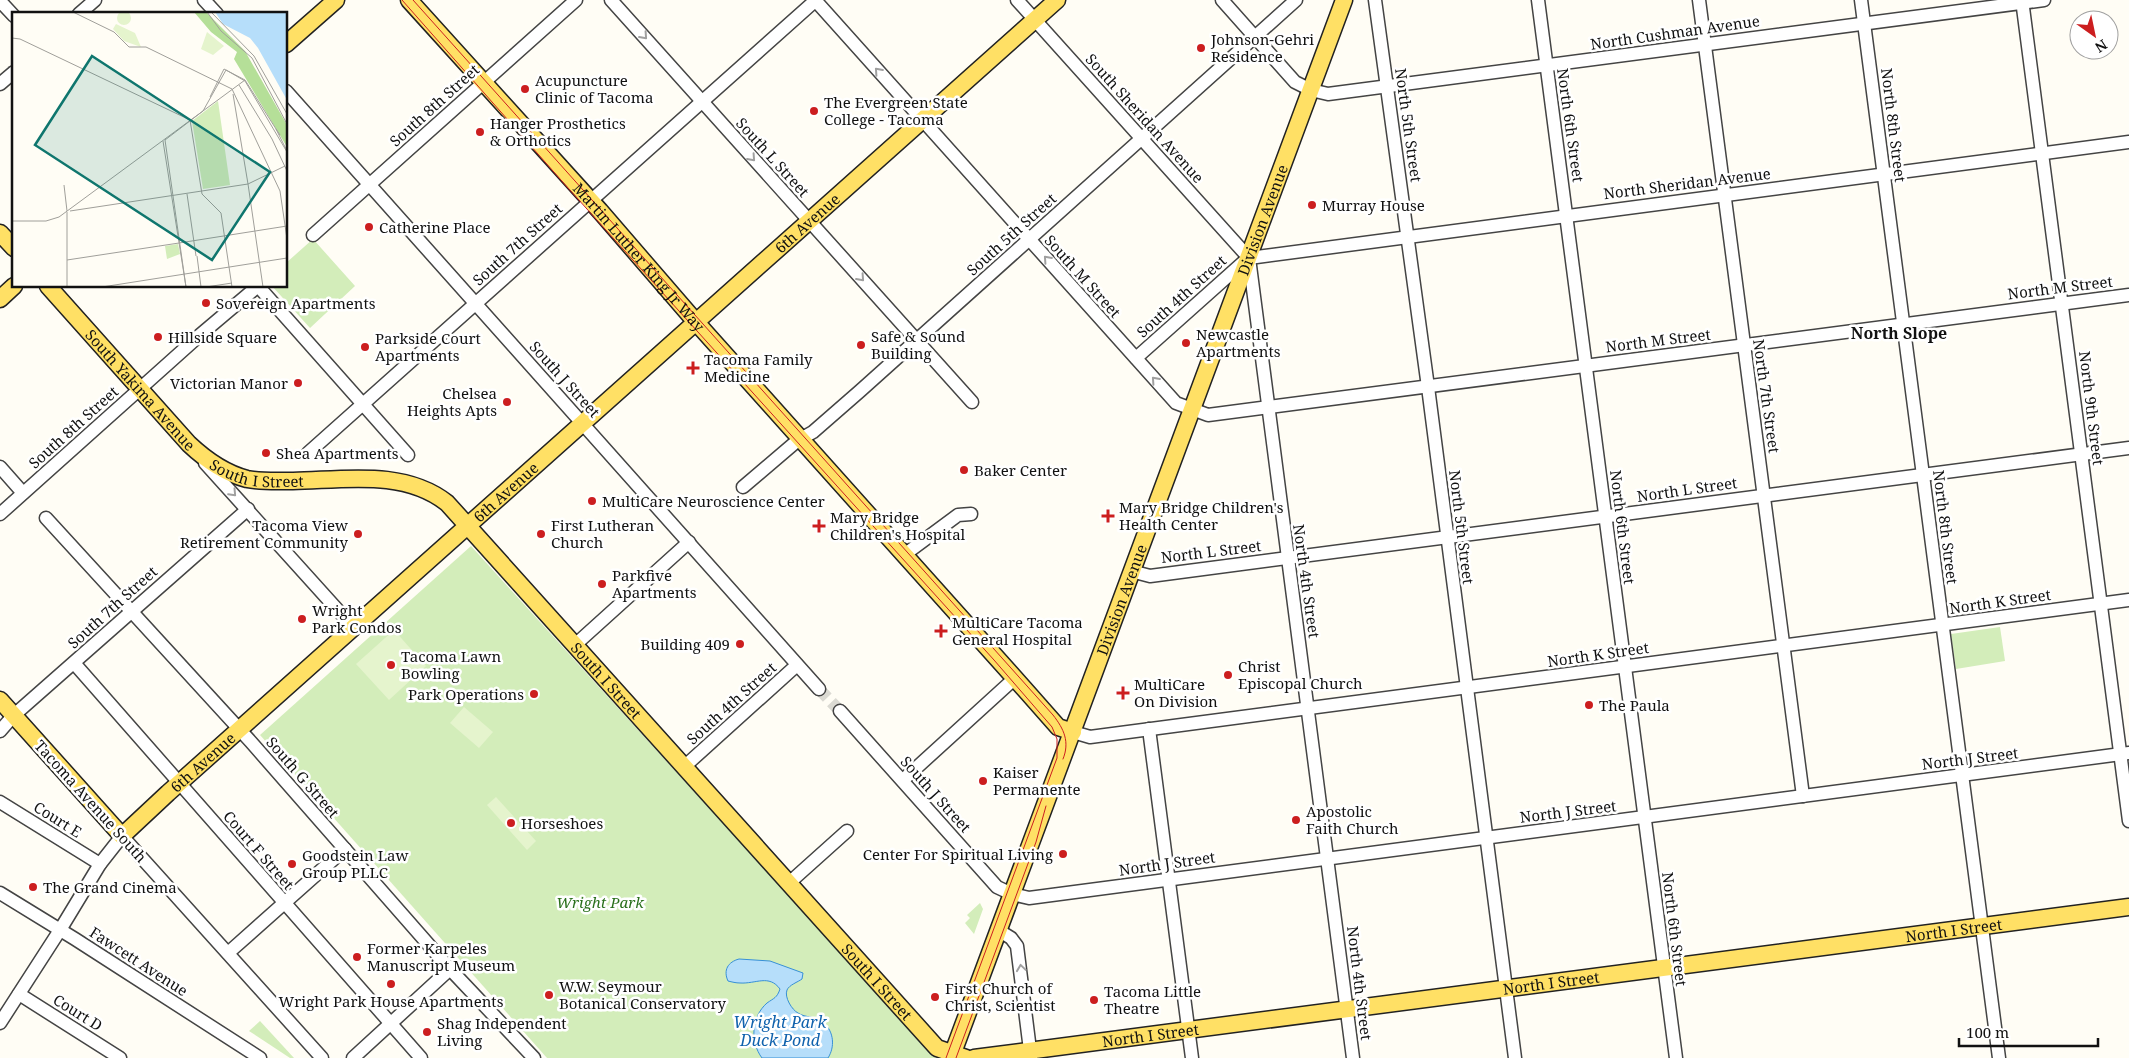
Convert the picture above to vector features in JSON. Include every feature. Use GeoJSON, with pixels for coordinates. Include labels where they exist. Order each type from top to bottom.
{"type":"FeatureCollection","features":[{"type":"Feature","properties":{"kind":"main road"},"geometry":{"type":"LineString","coordinates":[[288,42],[336,0]]}},
{"type":"Feature","properties":{"kind":"main road","name":"Martin Luther King Jr Way"},"geometry":{"type":"LineString","coordinates":[[409,0],[590,200],[695,321],[1058,727],[1073,732]]}},
{"type":"Feature","properties":{"kind":"main road","name":"6th Avenue"},"geometry":{"type":"LineString","coordinates":[[122,836],[179,782],[1057,0]]}},
{"type":"Feature","properties":{"kind":"main road","name":"Division Avenue"},"geometry":{"type":"LineString","coordinates":[[957,1057],[998,930],[1344,0]]}},
{"type":"Feature","properties":{"kind":"main road"},"geometry":{"type":"LineString","coordinates":[[0,233],[12,246]]}},
{"type":"Feature","properties":{"kind":"main road"},"geometry":{"type":"LineString","coordinates":[[0,299],[12,288]]}},
{"type":"Feature","properties":{"kind":"main road","name":"South Yakima Avenue"},"geometry":{"type":"LineString","coordinates":[[50,288],[188,444]]}},
{"type":"Feature","properties":{"kind":"main road","name":"South I Street"},"geometry":{"type":"LineString","coordinates":[[188,444],[215,465],[248,479],[271,482],[384,480],[404,482],[438,496],[468,525],[576,644],[937,1048],[957,1057]]}},
{"type":"Feature","properties":{"kind":"main road","name":"Tacoma Avenue South"},"geometry":{"type":"LineString","coordinates":[[0,700],[122,836]]}},
{"type":"Feature","properties":{"kind":"main road","name":"North I Street"},"geometry":{"type":"LineString","coordinates":[[974,1058],[1031,1054],[1188,1030],[2129,907]]}},
{"type":"Feature","properties":{"kind":"street"},"geometry":{"type":"LineString","coordinates":[[82,12],[95,0]]}},
{"type":"Feature","properties":{"kind":"street"},"geometry":{"type":"LineString","coordinates":[[204,0],[215,12]]}},
{"type":"Feature","properties":{"kind":"street","name":"South 8th Street"},"geometry":{"type":"LineString","coordinates":[[313,235],[576,0]]}},
{"type":"Feature","properties":{"kind":"street","name":"South L Street"},"geometry":{"type":"LineString","coordinates":[[611,0],[972,402]]}},
{"type":"Feature","properties":{"kind":"street","name":"South 7th Street"},"geometry":{"type":"LineString","coordinates":[[308,453],[815,0]]}},
{"type":"Feature","properties":{"kind":"street","name":"South M Street"},"geometry":{"type":"LineString","coordinates":[[815,0],[1176,403],[1192,410]]}},
{"type":"Feature","properties":{"kind":"street","name":"South Sheridan Avenue"},"geometry":{"type":"LineString","coordinates":[[1018,0],[1249,258]]}},
{"type":"Feature","properties":{"kind":"street"},"geometry":{"type":"LineString","coordinates":[[1222,0],[1296,82],[1311,90]]}},
{"type":"Feature","properties":{"kind":"street","name":"South 5th Street"},"geometry":{"type":"LineString","coordinates":[[743,487],[801,439],[814,432],[1296,0]]}},
{"type":"Feature","properties":{"kind":"street","name":"North 5th Street"},"geometry":{"type":"LineString","coordinates":[[1375,0],[1428,387],[1514,1058]]}},
{"type":"Feature","properties":{"kind":"street","name":"North 6th Street"},"geometry":{"type":"LineString","coordinates":[[1538,0],[1676,1058]]}},
{"type":"Feature","properties":{"kind":"street","name":"North 7th Street"},"geometry":{"type":"LineString","coordinates":[[1699,0],[1803,796]]}},
{"type":"Feature","properties":{"kind":"street","name":"North 8th Street"},"geometry":{"type":"LineString","coordinates":[[1861,0],[1999,1058]]}},
{"type":"Feature","properties":{"kind":"street","name":"North Cushman Avenue"},"geometry":{"type":"LineString","coordinates":[[1311,90],[1328,94],[2022,1],[2044,0]]}},
{"type":"Feature","properties":{"kind":"street"},"geometry":{"type":"LineString","coordinates":[[0,1],[12,14]]}},
{"type":"Feature","properties":{"kind":"street","name":"North 9th Street"},"geometry":{"type":"LineString","coordinates":[[2022,1],[2101,604],[2125,754],[2129,821]]}},
{"type":"Feature","properties":{"kind":"street"},"geometry":{"type":"LineString","coordinates":[[0,84],[12,74]]}},
{"type":"Feature","properties":{"kind":"street","name":"South J Street"},"geometry":{"type":"LineString","coordinates":[[288,94],[819,689]]}},
{"type":"Feature","properties":{"kind":"street","name":"North Sheridan Avenue"},"geometry":{"type":"LineString","coordinates":[[1249,258],[2129,142]]}},
{"type":"Feature","properties":{"kind":"street","name":"South 4th Street"},"geometry":{"type":"LineString","coordinates":[[1136,358],[1249,258]]}},
{"type":"Feature","properties":{"kind":"street","name":"North 4th Street"},"geometry":{"type":"LineString","coordinates":[[1249,258],[1353,1058]]}},
{"type":"Feature","properties":{"kind":"street","name":"South 8th Street"},"geometry":{"type":"LineString","coordinates":[[0,514],[256,288]]}},
{"type":"Feature","properties":{"kind":"street"},"geometry":{"type":"LineString","coordinates":[[260,288],[408,455]]}},
{"type":"Feature","properties":{"kind":"street","name":"North M Street"},"geometry":{"type":"LineString","coordinates":[[1192,410],[1208,415],[1268,408],[2129,295]]}},
{"type":"Feature","properties":{"kind":"street","name":"South Yakima Avenue"},"geometry":{"type":"LineString","coordinates":[[188,444],[248,508],[353,627]]}},
{"type":"Feature","properties":{"kind":"street","name":"North L Street"},"geometry":{"type":"LineString","coordinates":[[1131,571],[1148,576],[2129,448]]}},
{"type":"Feature","properties":{"kind":"street"},"geometry":{"type":"LineString","coordinates":[[0,467],[24,493]]}},
{"type":"Feature","properties":{"kind":"street","name":"South 7th Street"},"geometry":{"type":"LineString","coordinates":[[0,731],[74,662],[248,508]]}},
{"type":"Feature","properties":{"kind":"street"},"geometry":{"type":"LineString","coordinates":[[904,555],[958,515],[971,514]]}},
{"type":"Feature","properties":{"kind":"street","name":"South G Street"},"geometry":{"type":"LineString","coordinates":[[46,518],[239,729],[450,969],[534,1058]]}},
{"type":"Feature","properties":{"kind":"street"},"geometry":{"type":"LineString","coordinates":[[576,644],[689,542]]}},
{"type":"Feature","properties":{"kind":"street","name":"North K Street"},"geometry":{"type":"LineString","coordinates":[[1073,732],[1090,737],[2129,600]]}},
{"type":"Feature","properties":{"kind":"street","name":"Court F Street"},"geometry":{"type":"LineString","coordinates":[[74,662],[421,1058]]}},
{"type":"Feature","properties":{"kind":"street","name":"South 4th Street"},"geometry":{"type":"LineString","coordinates":[[685,766],[798,665]]}},
{"type":"Feature","properties":{"kind":"street"},"geometry":{"type":"LineString","coordinates":[[903,780],[1016,678]]}},
{"type":"Feature","properties":{"kind":"street","name":"South J Street"},"geometry":{"type":"LineString","coordinates":[[840,711],[997,887],[1012,894]]}},
{"type":"Feature","properties":{"kind":"street"},"geometry":{"type":"LineString","coordinates":[[1149,729],[1192,1058]]}},
{"type":"Feature","properties":{"kind":"street","name":"North J Street"},"geometry":{"type":"LineString","coordinates":[[1012,894],[1029,898],[2125,754]]}},
{"type":"Feature","properties":{"kind":"street","name":"Court E"},"geometry":{"type":"LineString","coordinates":[[0,802],[100,864]]}},
{"type":"Feature","properties":{"kind":"street"},"geometry":{"type":"LineString","coordinates":[[789,883],[847,831]]}},
{"type":"Feature","properties":{"kind":"street","name":"6th Avenue"},"geometry":{"type":"LineString","coordinates":[[0,1024],[100,864],[122,836]]}},
{"type":"Feature","properties":{"kind":"street","name":"Tacoma Avenue South"},"geometry":{"type":"LineString","coordinates":[[122,836],[322,1058]]}},
{"type":"Feature","properties":{"kind":"street"},"geometry":{"type":"LineString","coordinates":[[228,953],[345,849]]}},
{"type":"Feature","properties":{"kind":"street","name":"Fawcett Avenue"},"geometry":{"type":"LineString","coordinates":[[0,894],[60,930],[260,1058]]}},
{"type":"Feature","properties":{"kind":"street"},"geometry":{"type":"LineString","coordinates":[[998,930],[1011,938],[1017,946],[1031,1054]]}},
{"type":"Feature","properties":{"kind":"street"},"geometry":{"type":"LineString","coordinates":[[353,1058],[450,969]]}},
{"type":"Feature","properties":{"kind":"street","name":"Court D"},"geometry":{"type":"LineString","coordinates":[[19,994],[120,1058]]}},
{"type":"Feature","properties":{"kind":"green space"},"geometry":{"type":"Polygon","coordinates":[[[313,239],[355,286],[310,328],[274,288],[288,288],[288,261],[313,239]]]}},
{"type":"Feature","properties":{"kind":"green space","name":"Wright Park"},"geometry":{"type":"Polygon","coordinates":[[[471,546],[936,1058],[547,1058],[260,735],[471,546]]]}},
{"type":"Feature","properties":{"kind":"green space"},"geometry":{"type":"Polygon","coordinates":[[[2000,627],[2005,661],[1956,669],[1951,634],[2000,627]]]}},
{"type":"Feature","properties":{"kind":"green space","name":"Tacoma Lawn Bowling"},"geometry":{"type":"Polygon","coordinates":[[[394,630],[426,666],[389,700],[356,664],[394,630]]]}},
{"type":"Feature","properties":{"kind":"green space"},"geometry":{"type":"Polygon","coordinates":[[[464,707],[493,732],[479,748],[450,723],[464,707]]]}},
{"type":"Feature","properties":{"kind":"green space","name":"Horseshoes"},"geometry":{"type":"Polygon","coordinates":[[[496,797],[536,841],[527,850],[487,805],[496,797]]]}},
{"type":"Feature","properties":{"kind":"green space"},"geometry":{"type":"Polygon","coordinates":[[[980,903],[983,909],[974,934],[965,923],[970,918],[967,915],[980,903]]]}},
{"type":"Feature","properties":{"kind":"green space"},"geometry":{"type":"Polygon","coordinates":[[[260,1021],[294,1058],[290,1058],[249,1031],[260,1021]]]}},
{"type":"Feature","properties":{"kind":"water","name":"Wright Park Duck Pond"},"geometry":{"type":"Polygon","coordinates":[[[739,959],[770,961],[803,973],[802,979],[788,988],[786,993],[788,1000],[791,1006],[801,1015],[818,1019],[830,1031],[832,1035],[832,1049],[828,1058],[762,1058],[755,1045],[755,1022],[762,1009],[776,996],[780,989],[776,984],[767,981],[736,983],[728,981],[726,970],[729,964],[739,959]]]}},
{"type":"Feature","properties":{"kind":"tunnel"},"geometry":{"type":"LineString","coordinates":[[819,689],[840,711]]}},
{"type":"Feature","properties":{"kind":"tram line"},"geometry":{"type":"LineString","coordinates":[[402,0],[568,188],[994,660],[1052,727],[1057,739],[1057,758],[946,1058]]}},
{"type":"Feature","properties":{"kind":"tram line"},"geometry":{"type":"LineString","coordinates":[[413,0],[1053,715],[1065,736],[1066,747],[1063,759]]}},
{"type":"Feature","properties":{"kind":"tram line"},"geometry":{"type":"LineString","coordinates":[[956,1058],[1036,842],[1046,806]]}},
{"type":"Feature","properties":{"kind":"place","name":"Johnson-Gehri Residence"},"geometry":{"type":"Point","coordinates":[1201,48]}},
{"type":"Feature","properties":{"kind":"place","name":"Acupuncture Clinic of Tacoma"},"geometry":{"type":"Point","coordinates":[525,89]}},
{"type":"Feature","properties":{"kind":"place","name":"The Evergreen State College - Tacoma"},"geometry":{"type":"Point","coordinates":[814,111]}},
{"type":"Feature","properties":{"kind":"place","name":"Hanger Prosthetics & Orthotics"},"geometry":{"type":"Point","coordinates":[480,132]}},
{"type":"Feature","properties":{"kind":"place","name":"Murray House"},"geometry":{"type":"Point","coordinates":[1312,205]}},
{"type":"Feature","properties":{"kind":"place","name":"Catherine Place"},"geometry":{"type":"Point","coordinates":[369,227]}},
{"type":"Feature","properties":{"kind":"place","name":"Sovereign Apartments"},"geometry":{"type":"Point","coordinates":[206,303]}},
{"type":"Feature","properties":{"kind":"place","name":"Hillside Square"},"geometry":{"type":"Point","coordinates":[158,337]}},
{"type":"Feature","properties":{"kind":"place","name":"Newcastle Apartments"},"geometry":{"type":"Point","coordinates":[1186,343]}},
{"type":"Feature","properties":{"kind":"place","name":"Safe & Sound Building"},"geometry":{"type":"Point","coordinates":[861,345]}},
{"type":"Feature","properties":{"kind":"place","name":"Parkside Court Apartments"},"geometry":{"type":"Point","coordinates":[365,347]}},
{"type":"Feature","properties":{"kind":"place","name":"Tacoma Family Medicine"},"geometry":{"type":"Point","coordinates":[693,368]}},
{"type":"Feature","properties":{"kind":"place","name":"Victorian Manor"},"geometry":{"type":"Point","coordinates":[298,383]}},
{"type":"Feature","properties":{"kind":"place","name":"Chelsea Heights Apts"},"geometry":{"type":"Point","coordinates":[507,402]}},
{"type":"Feature","properties":{"kind":"place","name":"Shea Apartments"},"geometry":{"type":"Point","coordinates":[266,453]}},
{"type":"Feature","properties":{"kind":"place","name":"Baker Center"},"geometry":{"type":"Point","coordinates":[964,470]}},
{"type":"Feature","properties":{"kind":"place","name":"MultiCare Neuroscience Center"},"geometry":{"type":"Point","coordinates":[592,501]}},
{"type":"Feature","properties":{"kind":"place","name":"Mary Bridge Children's Health Center"},"geometry":{"type":"Point","coordinates":[1108,516]}},
{"type":"Feature","properties":{"kind":"place","name":"Mary Bridge Children's Hospital"},"geometry":{"type":"Point","coordinates":[819,526]}},
{"type":"Feature","properties":{"kind":"place","name":"Tacoma View Retirement Community"},"geometry":{"type":"Point","coordinates":[358,534]}},
{"type":"Feature","properties":{"kind":"place","name":"First Lutheran Church"},"geometry":{"type":"Point","coordinates":[541,534]}},
{"type":"Feature","properties":{"kind":"place","name":"Parkfive Apartments"},"geometry":{"type":"Point","coordinates":[602,584]}},
{"type":"Feature","properties":{"kind":"place","name":"Wright Park Condos"},"geometry":{"type":"Point","coordinates":[302,619]}},
{"type":"Feature","properties":{"kind":"place","name":"MultiCare Tacoma General Hospital"},"geometry":{"type":"Point","coordinates":[941,631]}},
{"type":"Feature","properties":{"kind":"place","name":"Building 409"},"geometry":{"type":"Point","coordinates":[740,644]}},
{"type":"Feature","properties":{"kind":"place","name":"Tacoma Lawn Bowling"},"geometry":{"type":"Point","coordinates":[391,665]}},
{"type":"Feature","properties":{"kind":"place","name":"Christ Episcopal Church"},"geometry":{"type":"Point","coordinates":[1228,675]}},
{"type":"Feature","properties":{"kind":"place","name":"MultiCare On Division"},"geometry":{"type":"Point","coordinates":[1123,693]}},
{"type":"Feature","properties":{"kind":"place","name":"Park Operations"},"geometry":{"type":"Point","coordinates":[534,694]}},
{"type":"Feature","properties":{"kind":"place","name":"The Paula"},"geometry":{"type":"Point","coordinates":[1589,705]}},
{"type":"Feature","properties":{"kind":"place","name":"Kaiser Permanente"},"geometry":{"type":"Point","coordinates":[983,781]}},
{"type":"Feature","properties":{"kind":"place","name":"Apostolic Faith Church"},"geometry":{"type":"Point","coordinates":[1296,820]}},
{"type":"Feature","properties":{"kind":"place","name":"Horseshoes"},"geometry":{"type":"Point","coordinates":[511,823]}},
{"type":"Feature","properties":{"kind":"place","name":"Center For Spiritual Living"},"geometry":{"type":"Point","coordinates":[1063,854]}},
{"type":"Feature","properties":{"kind":"place","name":"Goodstein Law Group PLLC"},"geometry":{"type":"Point","coordinates":[292,864]}},
{"type":"Feature","properties":{"kind":"place","name":"The Grand Cinema"},"geometry":{"type":"Point","coordinates":[33,887]}},
{"type":"Feature","properties":{"kind":"place","name":"Former Karpeles Manuscript Museum"},"geometry":{"type":"Point","coordinates":[357,957]}},
{"type":"Feature","properties":{"kind":"place","name":"Wright Park House Apartments"},"geometry":{"type":"Point","coordinates":[391,984]}},
{"type":"Feature","properties":{"kind":"place","name":"W.W. Seymour Botanical Conservatory"},"geometry":{"type":"Point","coordinates":[549,995]}},
{"type":"Feature","properties":{"kind":"place","name":"First Church of Christ, Scientist"},"geometry":{"type":"Point","coordinates":[935,997]}},
{"type":"Feature","properties":{"kind":"place","name":"Tacoma Little Theatre"},"geometry":{"type":"Point","coordinates":[1094,1000]}},
{"type":"Feature","properties":{"kind":"place","name":"Shag Independent Living"},"geometry":{"type":"Point","coordinates":[427,1032]}},
{"type":"Feature","properties":{"kind":"district","name":"North Slope"},"geometry":{"type":"Point","coordinates":[1899,333]}}]}
